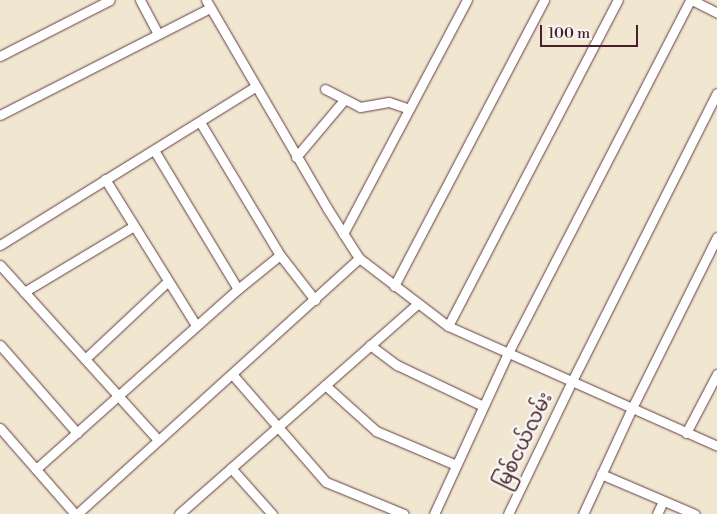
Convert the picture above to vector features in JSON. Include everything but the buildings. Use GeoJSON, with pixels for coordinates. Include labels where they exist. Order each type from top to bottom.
{"type":"FeatureCollection","features":[{"type":"Feature","properties":{"kind":"street"},"geometry":{"type":"LineString","coordinates":[[0,56],[110,0]]}},
{"type":"Feature","properties":{"kind":"street"},"geometry":{"type":"LineString","coordinates":[[140,0],[158,34]]}},
{"type":"Feature","properties":{"kind":"street"},"geometry":{"type":"LineString","coordinates":[[344,234],[467,0]]}},
{"type":"Feature","properties":{"kind":"street"},"geometry":{"type":"LineString","coordinates":[[394,286],[544,0]]}},
{"type":"Feature","properties":{"kind":"street"},"geometry":{"type":"LineString","coordinates":[[448,326],[618,0]]}},
{"type":"Feature","properties":{"kind":"street"},"geometry":{"type":"LineString","coordinates":[[434,514],[508,353],[691,0],[717,13]]}},
{"type":"Feature","properties":{"kind":"street"},"geometry":{"type":"LineString","coordinates":[[0,115],[158,34],[208,4],[296,156],[360,258],[417,304],[448,326],[717,446]]}},
{"type":"Feature","properties":{"kind":"street"},"geometry":{"type":"LineString","coordinates":[[0,245],[255,87]]}},
{"type":"Feature","properties":{"kind":"street"},"geometry":{"type":"LineString","coordinates":[[326,89],[360,107],[389,102],[409,109]]}},
{"type":"Feature","properties":{"kind":"street","name":"မြစ်ငယ်လမ်း"},"geometry":{"type":"LineString","coordinates":[[508,514],[572,381],[717,93]]}},
{"type":"Feature","properties":{"kind":"street"},"geometry":{"type":"LineString","coordinates":[[296,156],[344,100]]}},
{"type":"Feature","properties":{"kind":"street"},"geometry":{"type":"LineString","coordinates":[[200,122],[280,255],[315,300]]}},
{"type":"Feature","properties":{"kind":"street"},"geometry":{"type":"LineString","coordinates":[[154,150],[238,289]]}},
{"type":"Feature","properties":{"kind":"street"},"geometry":{"type":"LineString","coordinates":[[105,179],[196,326]]}},
{"type":"Feature","properties":{"kind":"street"},"geometry":{"type":"LineString","coordinates":[[24,292],[134,226]]}},
{"type":"Feature","properties":{"kind":"street"},"geometry":{"type":"LineString","coordinates":[[583,514],[632,408],[717,237]]}},
{"type":"Feature","properties":{"kind":"street"},"geometry":{"type":"LineString","coordinates":[[36,468],[238,289],[280,255]]}},
{"type":"Feature","properties":{"kind":"street"},"geometry":{"type":"LineString","coordinates":[[0,428],[76,514],[360,258]]}},
{"type":"Feature","properties":{"kind":"street"},"geometry":{"type":"LineString","coordinates":[[0,265],[157,439]]}},
{"type":"Feature","properties":{"kind":"street"},"geometry":{"type":"LineString","coordinates":[[85,359],[168,281]]}},
{"type":"Feature","properties":{"kind":"street"},"geometry":{"type":"LineString","coordinates":[[179,514],[417,304]]}},
{"type":"Feature","properties":{"kind":"street"},"geometry":{"type":"LineString","coordinates":[[0,345],[77,433]]}},
{"type":"Feature","properties":{"kind":"street"},"geometry":{"type":"LineString","coordinates":[[370,345],[396,366],[483,406]]}},
{"type":"Feature","properties":{"kind":"street"},"geometry":{"type":"LineString","coordinates":[[232,374],[326,482],[404,514]]}},
{"type":"Feature","properties":{"kind":"street"},"geometry":{"type":"LineString","coordinates":[[686,432],[717,374]]}},
{"type":"Feature","properties":{"kind":"street"},"geometry":{"type":"LineString","coordinates":[[325,385],[376,431],[456,465]]}},
{"type":"Feature","properties":{"kind":"street"},"geometry":{"type":"LineString","coordinates":[[231,468],[272,514]]}},
{"type":"Feature","properties":{"kind":"street"},"geometry":{"type":"LineString","coordinates":[[601,474],[695,514]]}},
{"type":"Feature","properties":{"kind":"street"},"geometry":{"type":"LineString","coordinates":[[657,514],[663,501]]}}]}
